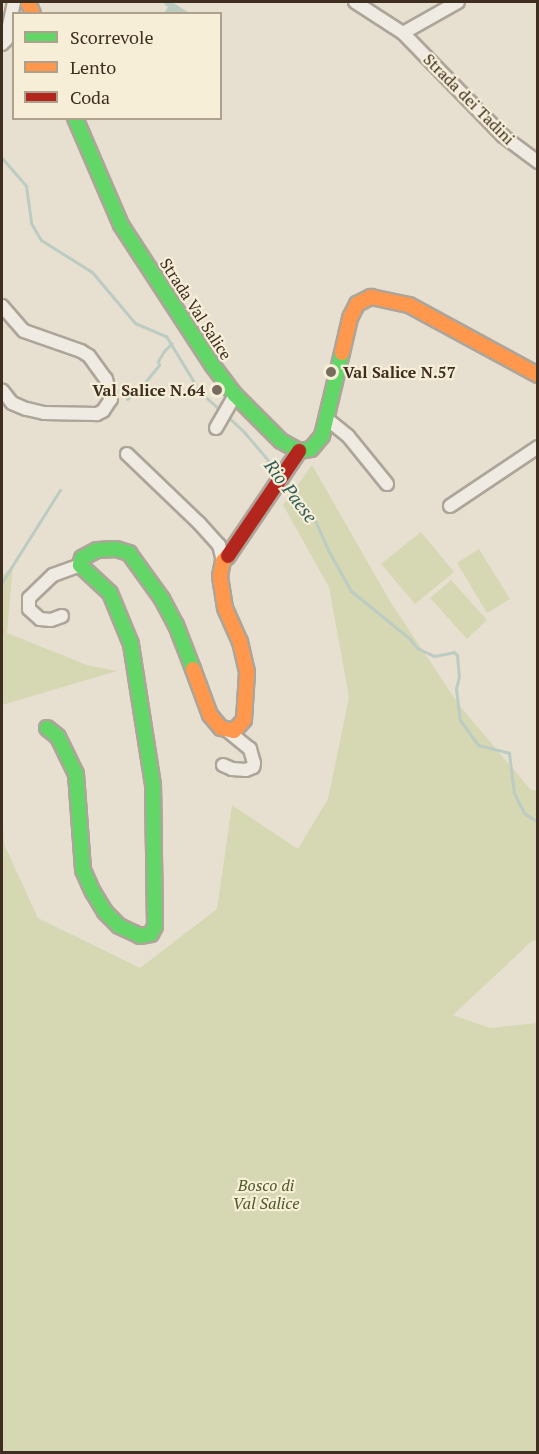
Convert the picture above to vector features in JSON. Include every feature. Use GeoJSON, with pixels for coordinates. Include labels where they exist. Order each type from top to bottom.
{"type":"FeatureCollection","features":[{"type":"Feature","properties":{"kind":"street"},"geometry":{"type":"LineString","coordinates":[[2,44],[6,40],[14,2]]}},
{"type":"Feature","properties":{"kind":"street","name":"Strada dei Tadini"},"geometry":{"type":"LineString","coordinates":[[356,2],[403,33],[503,136],[537,162]]}},
{"type":"Feature","properties":{"kind":"street"},"geometry":{"type":"LineString","coordinates":[[403,33],[458,2]]}},
{"type":"Feature","properties":{"kind":"street","name":"Strada Val Salice"},"geometry":{"type":"LineString","coordinates":[[76,120],[121,225],[235,395],[281,441],[299,451]]}},
{"type":"Feature","properties":{"kind":"street"},"geometry":{"type":"LineString","coordinates":[[223,561],[236,548],[299,451],[311,449],[322,435],[350,318],[357,304],[371,297],[409,305],[537,375]]}},
{"type":"Feature","properties":{"kind":"street"},"geometry":{"type":"LineString","coordinates":[[2,306],[24,332],[81,351],[89,356],[106,379],[111,399],[103,411],[97,414],[44,413],[26,410],[12,403],[2,390]]}},
{"type":"Feature","properties":{"kind":"street"},"geometry":{"type":"LineString","coordinates":[[221,419],[235,395]]}},
{"type":"Feature","properties":{"kind":"street"},"geometry":{"type":"LineString","coordinates":[[327,419],[348,436],[387,484]]}},
{"type":"Feature","properties":{"kind":"street"},"geometry":{"type":"LineString","coordinates":[[450,506],[537,447]]}},
{"type":"Feature","properties":{"kind":"street"},"geometry":{"type":"LineString","coordinates":[[127,454],[219,545],[223,561],[220,576],[222,596],[240,642],[248,672],[244,720],[238,729],[228,731]]}},
{"type":"Feature","properties":{"kind":"street"},"geometry":{"type":"LineString","coordinates":[[80,565],[82,558],[97,550],[116,549],[129,553],[162,599],[171,616],[210,715],[217,724],[250,749],[254,763],[253,767],[246,770],[232,769],[223,765]]}},
{"type":"Feature","properties":{"kind":"street"},"geometry":{"type":"LineString","coordinates":[[62,616],[51,620],[40,619],[29,609],[29,598],[53,575],[80,565]]}},
{"type":"Feature","properties":{"kind":"street"},"geometry":{"type":"LineString","coordinates":[[47,728],[58,736],[76,774],[83,870],[93,892],[105,912],[119,926],[140,936],[150,934],[155,926],[153,785],[131,644],[110,593],[80,565]]}},
{"type":"Feature","properties":{"kind":"green space","name":"Bosco di Val Salice"},"geometry":{"type":"Polygon","coordinates":[[[312,465],[391,603],[459,705],[531,790],[537,790],[537,940],[531,942],[453,1015],[490,1028],[537,1023],[537,1452],[2,1452],[2,808],[4,844],[38,918],[140,968],[217,909],[232,805],[298,849],[328,799],[349,697],[329,587],[283,505],[312,465]]]}},
{"type":"Feature","properties":{"kind":"green space"},"geometry":{"type":"Polygon","coordinates":[[[421,532],[454,572],[415,604],[381,564],[421,532]]]}},
{"type":"Feature","properties":{"kind":"green space"},"geometry":{"type":"Polygon","coordinates":[[[479,549],[510,599],[487,613],[457,563],[479,549]]]}},
{"type":"Feature","properties":{"kind":"green space"},"geometry":{"type":"Polygon","coordinates":[[[13,565],[7,633],[87,665],[117,671],[2,705],[2,576],[13,565]]]}},
{"type":"Feature","properties":{"kind":"green space"},"geometry":{"type":"Polygon","coordinates":[[[451,580],[487,620],[467,639],[430,598],[451,580]]]}},
{"type":"Feature","properties":{"kind":"shaded area"},"geometry":{"type":"Polygon","coordinates":[[[172,2],[188,12],[165,12],[168,7],[164,4],[172,2]]]}},
{"type":"Feature","properties":{"kind":"waterway","name":"Rio Paese"},"geometry":{"type":"LineString","coordinates":[[2,158],[26,186],[31,223],[41,240],[92,272],[135,323],[166,336],[200,392],[221,411]]}},
{"type":"Feature","properties":{"kind":"waterway"},"geometry":{"type":"LineString","coordinates":[[127,399],[142,386],[159,365],[158,361],[172,343]]}},
{"type":"Feature","properties":{"kind":"waterway","name":"Rio Paese"},"geometry":{"type":"LineString","coordinates":[[226,415],[244,432],[278,472]]}},
{"type":"Feature","properties":{"kind":"waterway","name":"Rio Paese"},"geometry":{"type":"LineString","coordinates":[[287,480],[313,516],[328,550],[351,591],[410,639],[417,648],[434,656],[454,652],[457,655],[459,676],[456,689],[460,720],[478,745],[509,753],[514,793],[524,813],[538,822]]}},
{"type":"Feature","properties":{"kind":"waterway"},"geometry":{"type":"LineString","coordinates":[[2,582],[60,490]]}},
{"type":"Feature","properties":{"kind":"traffic: fast"},"geometry":{"type":"LineString","coordinates":[[76,120],[121,225],[213,366],[235,395],[281,441],[299,451],[311,449],[322,436],[342,353]]}},
{"type":"Feature","properties":{"kind":"traffic: fast"},"geometry":{"type":"LineString","coordinates":[[47,728],[58,737],[76,774],[83,870],[93,892],[105,912],[119,926],[140,936],[151,934],[155,926],[153,785],[131,644],[110,593],[80,565],[82,558],[97,550],[116,549],[129,553],[162,599],[176,625],[193,669]]}},
{"type":"Feature","properties":{"kind":"traffic: slow"},"geometry":{"type":"LineString","coordinates":[[28,2],[32,12]]}},
{"type":"Feature","properties":{"kind":"traffic: slow"},"geometry":{"type":"LineString","coordinates":[[342,353],[350,318],[357,304],[371,297],[409,305],[538,375]]}},
{"type":"Feature","properties":{"kind":"traffic: slow"},"geometry":{"type":"LineString","coordinates":[[193,669],[210,715],[221,728],[234,731],[244,720],[247,672],[240,642],[225,608],[220,576],[223,561],[228,556]]}},
{"type":"Feature","properties":{"kind":"traffic: jam"},"geometry":{"type":"LineString","coordinates":[[228,556],[299,451]]}},
{"type":"Feature","properties":{"kind":"place","name":"Val Salice N.57"},"geometry":{"type":"Point","coordinates":[331,372]}},
{"type":"Feature","properties":{"kind":"place","name":"Val Salice N.64"},"geometry":{"type":"Point","coordinates":[217,390]}}]}
